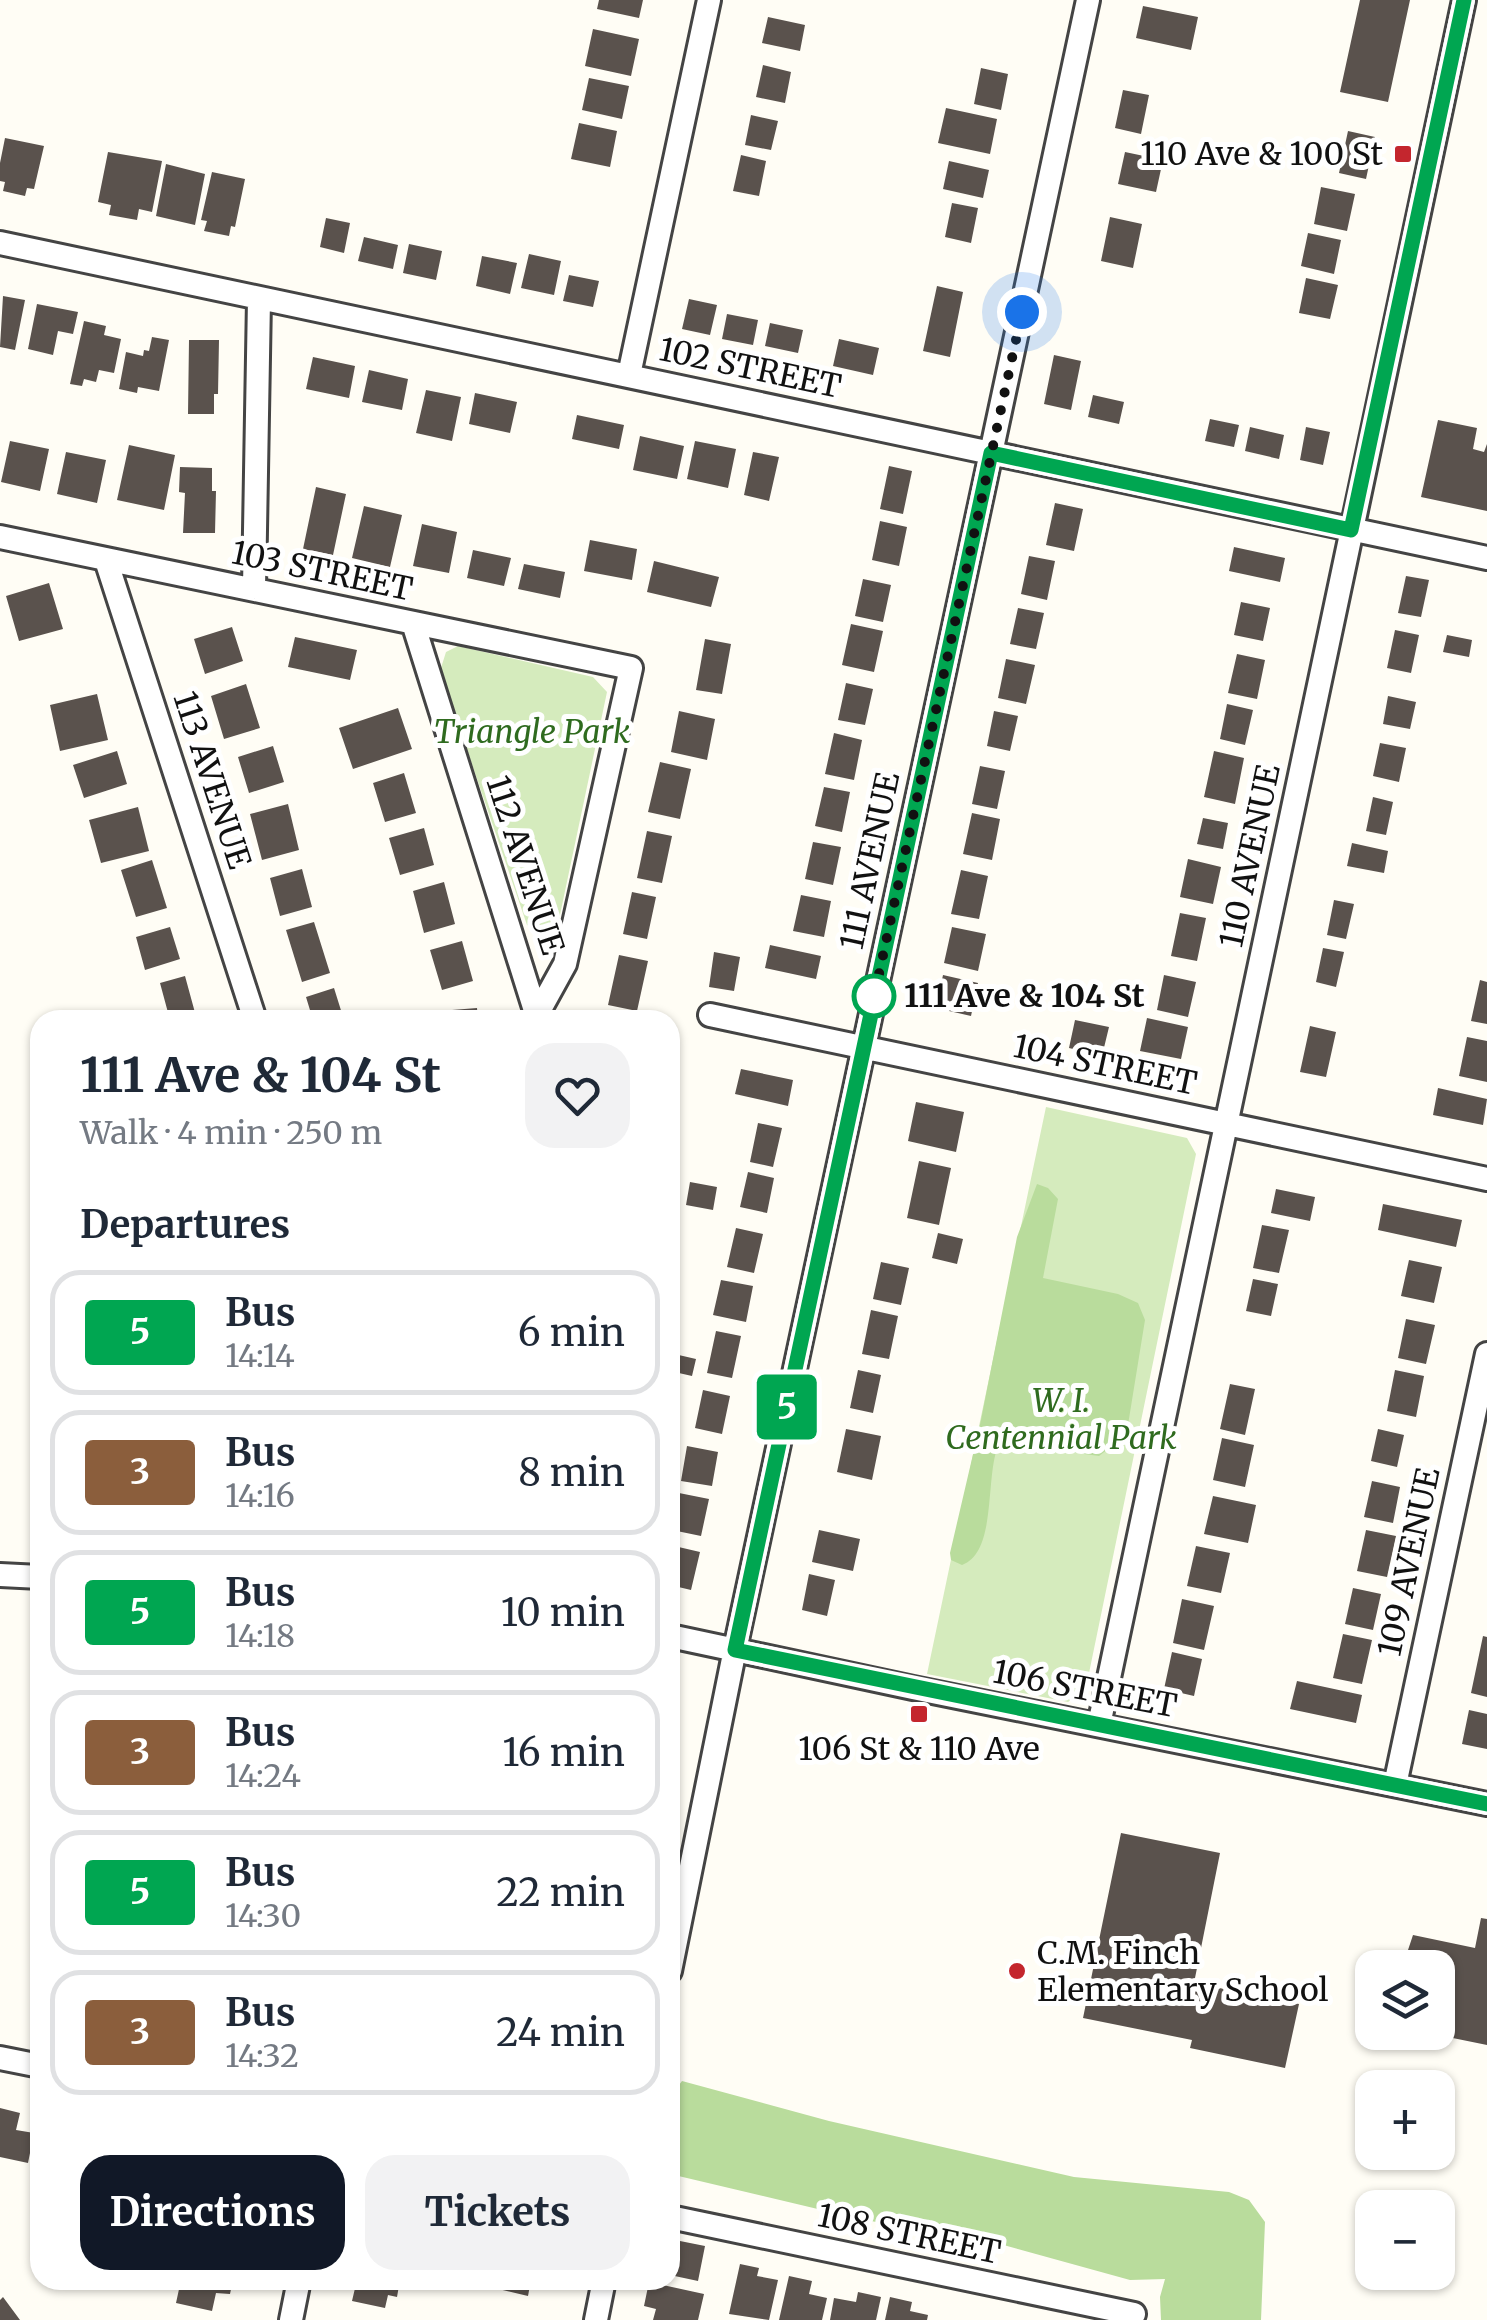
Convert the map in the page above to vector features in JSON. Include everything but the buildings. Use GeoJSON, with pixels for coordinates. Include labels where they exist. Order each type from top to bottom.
{"type":"FeatureCollection","features":[{"type":"Feature","properties":{"kind":"street"},"geometry":{"type":"LineString","coordinates":[[629,376],[709,0]]}},
{"type":"Feature","properties":{"kind":"street","name":"111 AVENUE"},"geometry":{"type":"LineString","coordinates":[[680,1922],[1088,0]]}},
{"type":"Feature","properties":{"kind":"street","name":"110 AVENUE"},"geometry":{"type":"LineString","coordinates":[[1099,1725],[1464,0]]}},
{"type":"Feature","properties":{"kind":"street","name":"102 STREET"},"geometry":{"type":"LineString","coordinates":[[0,243],[1487,558]]}},
{"type":"Feature","properties":{"kind":"street"},"geometry":{"type":"LineString","coordinates":[[254,588],[259,299]]}},
{"type":"Feature","properties":{"kind":"street","name":"103 STREET"},"geometry":{"type":"LineString","coordinates":[[0,538],[631,668]]}},
{"type":"Feature","properties":{"kind":"street","name":"113 AVENUE"},"geometry":{"type":"LineString","coordinates":[[106,560],[252,1010]]}},
{"type":"Feature","properties":{"kind":"street","name":"112 AVENUE"},"geometry":{"type":"LineString","coordinates":[[413,623],[536,1010]]}},
{"type":"Feature","properties":{"kind":"street","name":"112 AVENUE"},"geometry":{"type":"LineString","coordinates":[[541,1010],[565,964],[631,668]]}},
{"type":"Feature","properties":{"kind":"street","name":"104 STREET"},"geometry":{"type":"LineString","coordinates":[[710,1015],[1487,1179]]}},
{"type":"Feature","properties":{"kind":"street","name":"109 AVENUE"},"geometry":{"type":"LineString","coordinates":[[1394,1784],[1487,1354]]}},
{"type":"Feature","properties":{"kind":"street"},"geometry":{"type":"LineString","coordinates":[[0,1575],[30,1576]]}},
{"type":"Feature","properties":{"kind":"street","name":"106 STREET"},"geometry":{"type":"LineString","coordinates":[[680,1638],[1487,1804]]}},
{"type":"Feature","properties":{"kind":"street"},"geometry":{"type":"LineString","coordinates":[[0,2058],[30,2064]]}},
{"type":"Feature","properties":{"kind":"street","name":"108 STREET"},"geometry":{"type":"LineString","coordinates":[[680,2219],[1134,2314]]}},
{"type":"Feature","properties":{"kind":"street"},"geometry":{"type":"LineString","coordinates":[[290,2320],[297,2290]]}},
{"type":"Feature","properties":{"kind":"street"},"geometry":{"type":"LineString","coordinates":[[596,2320],[602,2290]]}},
{"type":"Feature","properties":{"kind":"green space","name":"Triangle Park"},"geometry":{"type":"Polygon","coordinates":[[[458,646],[593,677],[607,692],[557,929],[542,932],[527,925],[440,671],[446,652],[458,646]]]}},
{"type":"Feature","properties":{"kind":"green space","name":"W. I. Centennial Park"},"geometry":{"type":"Polygon","coordinates":[[[1046,1107],[1187,1138],[1196,1154],[1088,1678],[1084,1690],[1068,1702],[927,1674],[1046,1107]]]}},
{"type":"Feature","properties":{"kind":"green space"},"geometry":{"type":"Polygon","coordinates":[[[1037,1184],[1048,1188],[1058,1199],[1043,1278],[1118,1294],[1138,1303],[1145,1320],[1127,1431],[1099,1456],[1003,1443],[998,1446],[981,1546],[962,1565],[951,1560],[950,1553],[1017,1237],[1037,1184]]]}},
{"type":"Feature","properties":{"kind":"green space"},"geometry":{"type":"Polygon","coordinates":[[[682,2081],[829,2121],[1074,2177],[1229,2192],[1249,2200],[1265,2222],[1261,2320],[1161,2320],[1160,2297],[1165,2279],[1130,2280],[978,2238],[864,2220],[680,2176],[682,2081]]]}},
{"type":"Feature","properties":{"kind":"bus line","name":"5"},"geometry":{"type":"LineString","coordinates":[[1464,0],[1351,530],[991,453],[735,1650],[1487,1804]]}},
{"type":"Feature","properties":{"kind":"place","name":"110 Ave & 100 St"},"geometry":{"type":"Point","coordinates":[1403,154]}},
{"type":"Feature","properties":{"kind":"place","name":"111 Ave & 104 St"},"geometry":{"type":"Point","coordinates":[874,996]}},
{"type":"Feature","properties":{"kind":"place","name":"106 St & 110 Ave"},"geometry":{"type":"Point","coordinates":[919,1714]}},
{"type":"Feature","properties":{"kind":"place","name":"C.M. Finch Elementary School"},"geometry":{"type":"Point","coordinates":[1017,1971]}},
{"type":"Feature","properties":{"kind":"route"},"geometry":{"type":"LineString","coordinates":[[874,996],[871,1011],[1022,312]]}}]}
